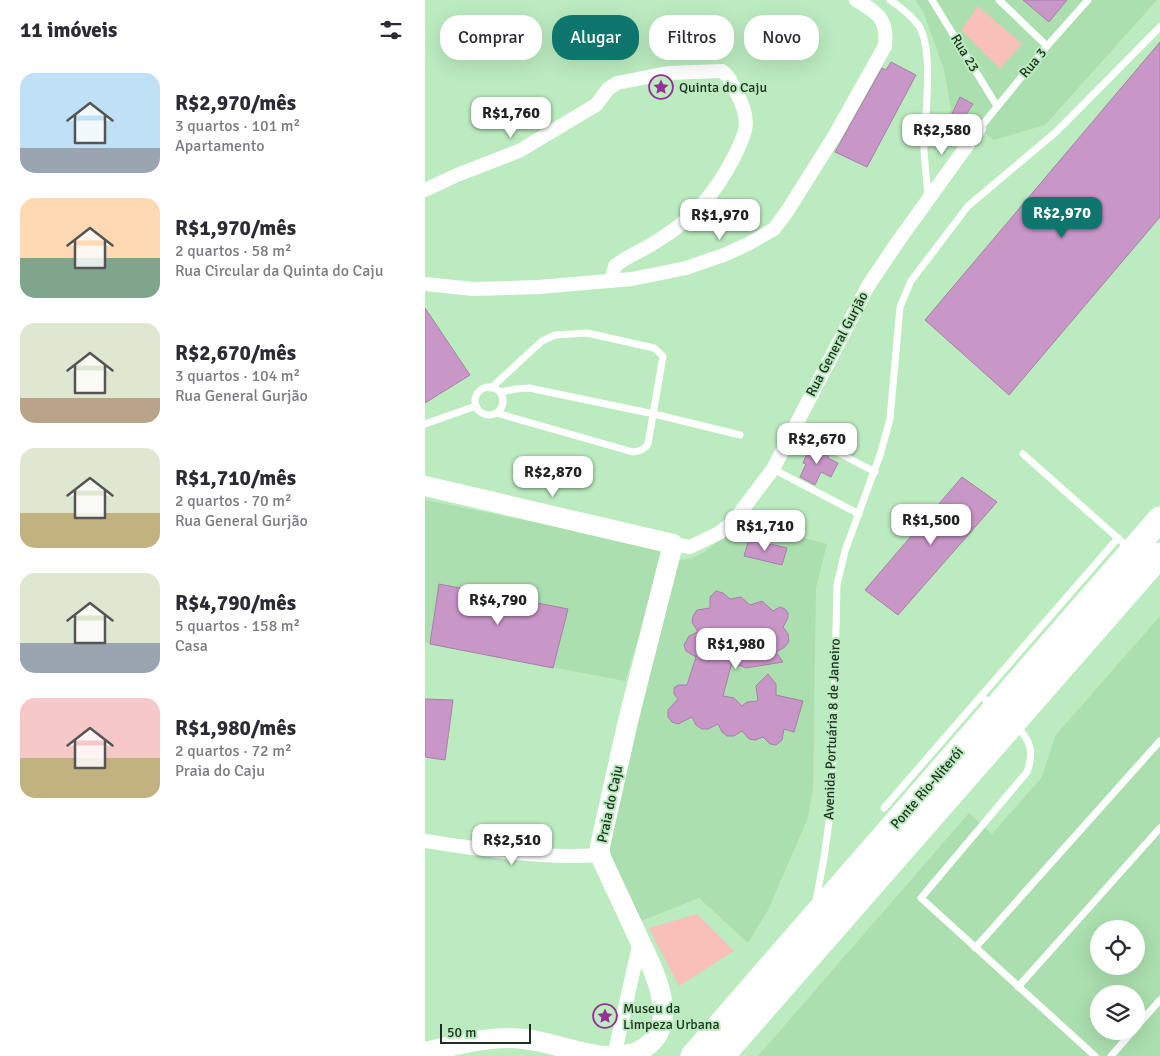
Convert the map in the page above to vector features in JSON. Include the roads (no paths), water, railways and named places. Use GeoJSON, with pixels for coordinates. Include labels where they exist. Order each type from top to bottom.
{"type":"FeatureCollection","features":[{"type":"Feature","properties":{"kind":"highway","name":"Ponte Rio-Niterói"},"geometry":{"type":"LineString","coordinates":[[693,1056],[1160,518]]}},
{"type":"Feature","properties":{"kind":"highway","name":"Ponte Rio-Niterói"},"geometry":{"type":"LineString","coordinates":[[722,1056],[1149,561]]}},
{"type":"Feature","properties":{"kind":"street"},"geometry":{"type":"LineString","coordinates":[[425,284],[473,289],[539,287],[631,279],[686,268],[724,255],[765,234],[780,223],[835,135],[885,46],[884,22],[875,11],[856,0]]}},
{"type":"Feature","properties":{"kind":"street"},"geometry":{"type":"LineString","coordinates":[[425,190],[457,175],[519,151],[596,106],[613,85],[669,73],[690,74],[722,70],[728,76],[746,113],[747,126],[740,145],[715,190],[695,214],[666,236],[615,266],[611,281]]}},
{"type":"Feature","properties":{"kind":"street","name":"Rua General Gurjão"},"geometry":{"type":"LineString","coordinates":[[425,486],[690,547],[719,533],[733,522],[773,469],[868,286],[979,129]]}},
{"type":"Feature","properties":{"kind":"street","name":"Praia do Caju"},"geometry":{"type":"LineString","coordinates":[[614,1056],[639,1052],[650,1043],[659,1031],[663,1018],[664,1004],[661,990],[600,855],[601,836],[673,544]]}},
{"type":"Feature","properties":{"kind":"street"},"geometry":{"type":"LineString","coordinates":[[425,841],[480,849],[573,857],[600,855]]}},
{"type":"Feature","properties":{"kind":"street"},"geometry":{"type":"LineString","coordinates":[[614,1056],[640,942]]}},
{"type":"Feature","properties":{"kind":"street"},"geometry":{"type":"LineString","coordinates":[[425,1052],[494,1038],[508,1038],[525,1039],[586,1054],[606,1056]]}},
{"type":"Feature","properties":{"kind":"lane"},"geometry":{"type":"LineString","coordinates":[[890,0],[918,26],[923,36],[927,60],[928,104],[924,151],[928,200]]}},
{"type":"Feature","properties":{"kind":"lane","name":"Rua 23"},"geometry":{"type":"LineString","coordinates":[[932,0],[997,106]]}},
{"type":"Feature","properties":{"kind":"lane"},"geometry":{"type":"LineString","coordinates":[[999,0],[1047,46]]}},
{"type":"Feature","properties":{"kind":"lane","name":"Rua 3"},"geometry":{"type":"LineString","coordinates":[[979,129],[1047,46],[1088,0]]}},
{"type":"Feature","properties":{"kind":"lane","name":"Avenida Portuária 8 de Janeiro"},"geometry":{"type":"LineString","coordinates":[[701,1056],[811,930],[832,801],[837,586],[845,551],[875,472],[890,419],[900,307],[911,281],[968,206],[1056,132],[1160,27]]}},
{"type":"Feature","properties":{"kind":"lane"},"geometry":{"type":"LineString","coordinates":[[491,388],[542,341],[555,336],[587,333],[654,348],[663,356],[654,414],[646,448],[633,452],[496,414],[482,414],[476,406],[475,401],[478,392],[486,388],[499,392],[529,388],[654,414],[740,435]]}},
{"type":"Feature","properties":{"kind":"lane"},"geometry":{"type":"LineString","coordinates":[[496,414],[503,401],[499,392]]}},
{"type":"Feature","properties":{"kind":"lane"},"geometry":{"type":"LineString","coordinates":[[425,424],[476,406]]}},
{"type":"Feature","properties":{"kind":"lane"},"geometry":{"type":"LineString","coordinates":[[793,429],[875,472]]}},
{"type":"Feature","properties":{"kind":"lane"},"geometry":{"type":"LineString","coordinates":[[1023,454],[1118,538],[1149,561]]}},
{"type":"Feature","properties":{"kind":"lane"},"geometry":{"type":"LineString","coordinates":[[773,469],[859,514]]}},
{"type":"Feature","properties":{"kind":"lane"},"geometry":{"type":"LineString","coordinates":[[884,808],[1118,538]]}},
{"type":"Feature","properties":{"kind":"lane"},"geometry":{"type":"LineString","coordinates":[[981,696],[1003,715]]}},
{"type":"Feature","properties":{"kind":"lane"},"geometry":{"type":"LineString","coordinates":[[1010,721],[1024,734],[1031,747],[1031,760],[1027,772],[921,898],[1095,1056]]}},
{"type":"Feature","properties":{"kind":"lane"},"geometry":{"type":"LineString","coordinates":[[975,948],[1160,741]]}},
{"type":"Feature","properties":{"kind":"lane"},"geometry":{"type":"LineString","coordinates":[[1018,987],[1160,828]]}},
{"type":"Feature","properties":{"kind":"lane"},"geometry":{"type":"LineString","coordinates":[[1145,1017],[1160,1000]]}},
{"type":"Feature","properties":{"kind":"lane"},"geometry":{"type":"LineString","coordinates":[[1111,1056],[1125,1040]]}},
{"type":"Feature","properties":{"kind":"place","name":"Quinta do Caju"},"geometry":{"type":"Point","coordinates":[661,87]}},
{"type":"Feature","properties":{"kind":"place","name":"Museu da Limpeza Urbana"},"geometry":{"type":"Point","coordinates":[605,1016]}}]}
